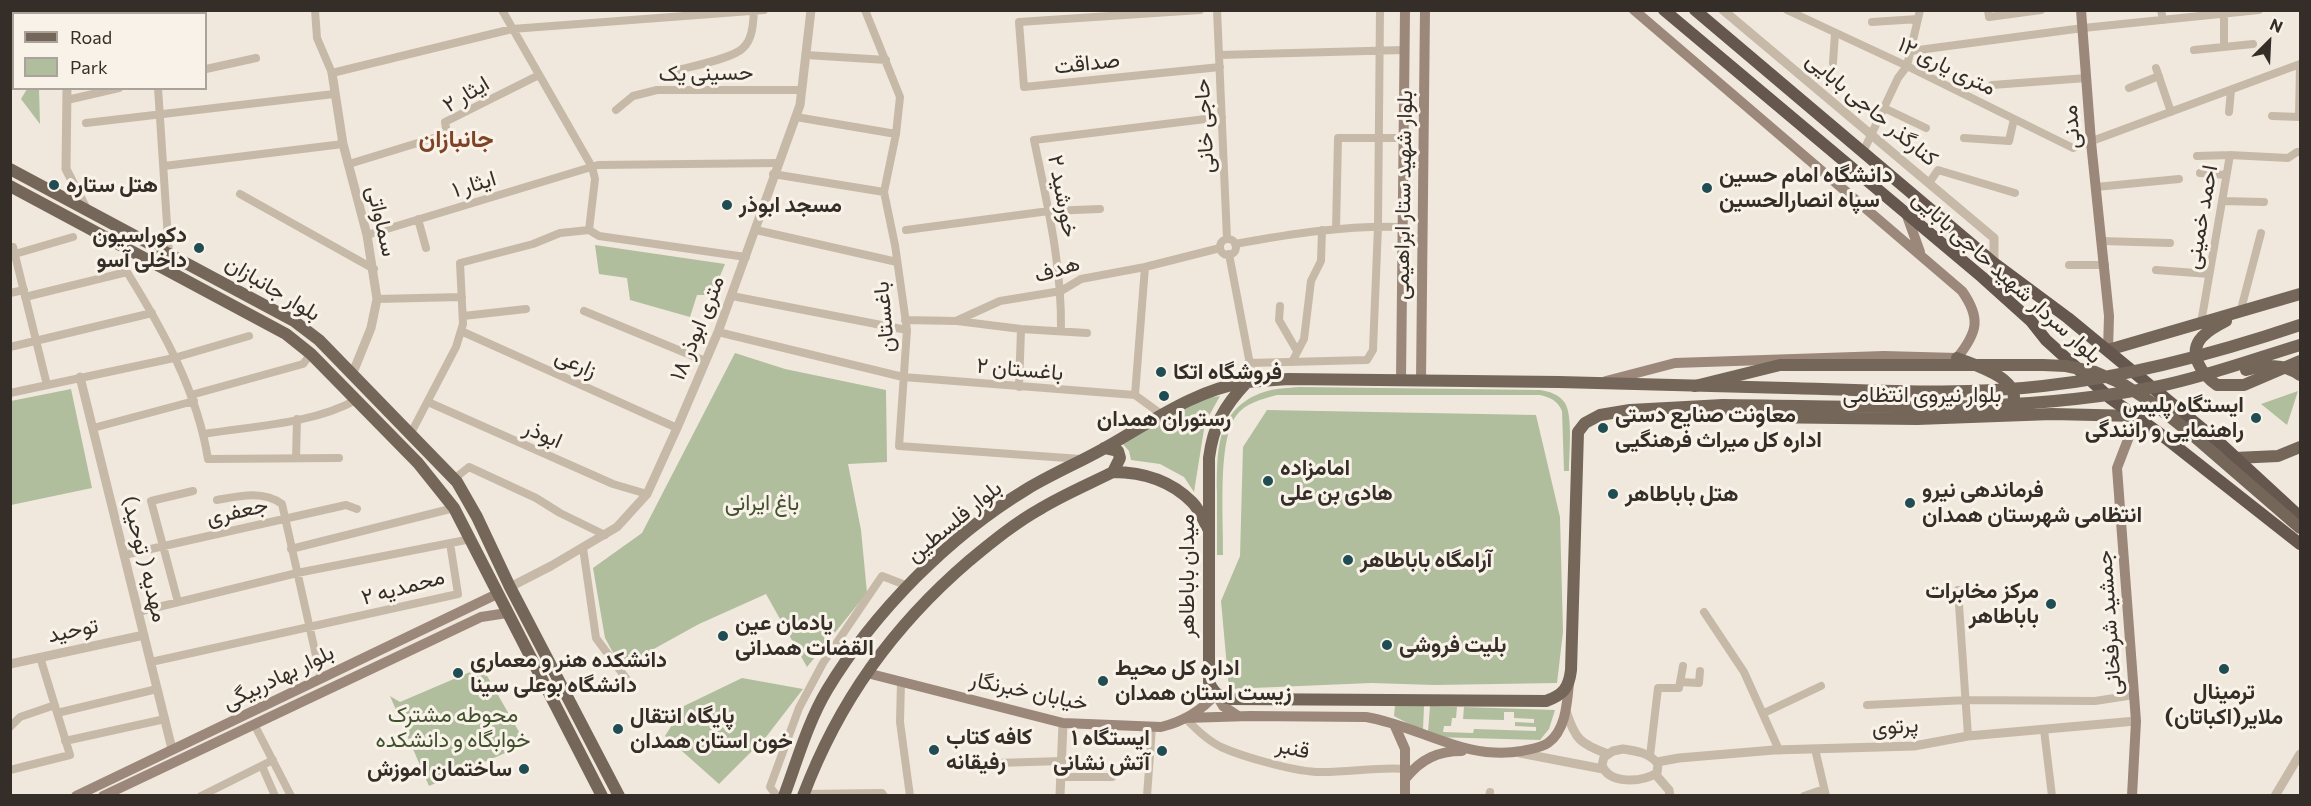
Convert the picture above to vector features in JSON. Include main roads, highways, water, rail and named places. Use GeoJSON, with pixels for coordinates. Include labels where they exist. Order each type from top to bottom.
{"type":"FeatureCollection","features":[{"type":"Feature","properties":{"kind":"highway","name":"بلوار سردار شهید حاجی بابایی"},"geometry":{"type":"LineString","coordinates":[[1664,10],[2031,321],[2046,340],[2110,399],[2137,416],[2301,544]]}},
{"type":"Feature","properties":{"kind":"highway","name":"بلوار سردار شهید حاجی بابایی"},"geometry":{"type":"LineString","coordinates":[[1695,10],[1994,263],[2108,350],[2301,517]]}},
{"type":"Feature","properties":{"kind":"highway"},"geometry":{"type":"LineString","coordinates":[[1883,194],[1895,180]]}},
{"type":"Feature","properties":{"kind":"main road","name":"بلوار شهید ستار ابراهیمی"},"geometry":{"type":"LineString","coordinates":[[1401,380],[1405,10]]}},
{"type":"Feature","properties":{"kind":"main road","name":"بلوار شهید ستار ابراهیمی"},"geometry":{"type":"LineString","coordinates":[[1421,380],[1425,10]]}},
{"type":"Feature","properties":{"kind":"main road"},"geometry":{"type":"LineString","coordinates":[[1634,10],[1962,291],[1973,307],[1976,322],[1969,343],[1958,358]]}},
{"type":"Feature","properties":{"kind":"main road","name":"مدنی"},"geometry":{"type":"LineString","coordinates":[[2081,10],[2091,142],[2105,265],[2109,316],[2108,350]]}},
{"type":"Feature","properties":{"kind":"main road","name":"بلوار جانبازان"},"geometry":{"type":"LineString","coordinates":[[10,169],[294,321],[319,340],[411,433],[454,479],[477,517],[513,592],[619,795]]}},
{"type":"Feature","properties":{"kind":"main road","name":"بلوار جانبازان"},"geometry":{"type":"LineString","coordinates":[[10,186],[286,334],[311,354],[418,463],[454,508],[602,795]]}},
{"type":"Feature","properties":{"kind":"main road"},"geometry":{"type":"LineString","coordinates":[[1905,213],[1921,255]]}},
{"type":"Feature","properties":{"kind":"main road"},"geometry":{"type":"LineString","coordinates":[[198,287],[205,273]]}},
{"type":"Feature","properties":{"kind":"main road"},"geometry":{"type":"LineString","coordinates":[[2108,350],[2301,294]]}},
{"type":"Feature","properties":{"kind":"main road"},"geometry":{"type":"LineString","coordinates":[[2240,313],[2206,334],[2196,347],[2197,361],[2209,380],[2217,385],[2244,385],[2301,361]]}},
{"type":"Feature","properties":{"kind":"main road"},"geometry":{"type":"LineString","coordinates":[[1250,381],[1559,382],[1951,392],[2041,386],[2147,368],[2301,325]]}},
{"type":"Feature","properties":{"kind":"main road"},"geometry":{"type":"LineString","coordinates":[[2212,372],[2301,345]]}},
{"type":"Feature","properties":{"kind":"main road"},"geometry":{"type":"LineString","coordinates":[[1401,348],[1404,353],[1412,356],[1416,356],[1421,351]]}},
{"type":"Feature","properties":{"kind":"main road"},"geometry":{"type":"LineString","coordinates":[[1598,383],[1675,363],[1884,356],[1958,358],[2001,376],[2007,381],[2013,392],[2014,400],[2006,416]]}},
{"type":"Feature","properties":{"kind":"main road"},"geometry":{"type":"LineString","coordinates":[[1695,386],[1780,365],[2043,365],[2066,366],[2095,372],[2123,384],[2154,404],[2301,528]]}},
{"type":"Feature","properties":{"kind":"main road"},"geometry":{"type":"LineString","coordinates":[[2212,372],[2236,372],[2267,365],[2278,365],[2301,375]]}},
{"type":"Feature","properties":{"kind":"main road","name":"بلوار نیروی انتظامی"},"geometry":{"type":"LineString","coordinates":[[1569,683],[1578,432],[1585,423],[1600,415],[1630,410],[1723,405],[2009,405],[2063,401],[2119,393],[2160,386],[2212,372]]}},
{"type":"Feature","properties":{"kind":"main road","name":"بلوار فلسطین"},"geometry":{"type":"LineString","coordinates":[[784,795],[827,692],[886,608],[930,564],[976,525],[1026,490],[1161,414],[1210,391],[1250,381]]}},
{"type":"Feature","properties":{"kind":"main road","name":"میدان باباطاهر"},"geometry":{"type":"LineString","coordinates":[[1216,694],[1209,682],[1209,458],[1218,419],[1227,405],[1250,381]]}},
{"type":"Feature","properties":{"kind":"main road","name":"بلوار نیروی انتظامی"},"geometry":{"type":"LineString","coordinates":[[1708,406],[1757,417],[1917,419],[2084,414],[2106,417],[2137,416]]}},
{"type":"Feature","properties":{"kind":"main road","name":"جمشید شرفخانی"},"geometry":{"type":"LineString","coordinates":[[2132,795],[2136,721],[2117,468],[2137,416]]}},
{"type":"Feature","properties":{"kind":"main road"},"geometry":{"type":"LineString","coordinates":[[2235,458],[2265,458],[2301,447]]}},
{"type":"Feature","properties":{"kind":"main road"},"geometry":{"type":"LineString","coordinates":[[1104,448],[1118,451],[1120,458],[1113,472],[1143,474],[1171,485],[1194,504],[1208,529]]}},
{"type":"Feature","properties":{"kind":"main road","name":"بلوار فلسطین"},"geometry":{"type":"LineString","coordinates":[[803,795],[828,736],[846,703],[904,623],[945,581],[990,543],[1039,509],[1113,472]]}},
{"type":"Feature","properties":{"kind":"main road","name":"بلوار بهادربیگی"},"geometry":{"type":"LineString","coordinates":[[103,795],[175,754],[321,678],[497,594]]}},
{"type":"Feature","properties":{"kind":"main road","name":"بلوار بهادربیگی"},"geometry":{"type":"LineString","coordinates":[[76,795],[254,724],[481,616],[507,614]]}},
{"type":"Feature","properties":{"kind":"main road","name":"خیابان خبرنگار"},"geometry":{"type":"LineString","coordinates":[[867,673],[1063,723],[1152,727],[1175,724],[1208,704],[1216,694]]}},
{"type":"Feature","properties":{"kind":"main road"},"geometry":{"type":"LineString","coordinates":[[1216,694],[1231,699],[1546,701],[1556,697],[1566,689],[1569,683]]}},
{"type":"Feature","properties":{"kind":"main road"},"geometry":{"type":"LineString","coordinates":[[1406,773],[1433,755],[1453,751],[1515,752],[1548,743],[1560,727],[1566,711],[1569,683]]}},
{"type":"Feature","properties":{"kind":"main road"},"geometry":{"type":"LineString","coordinates":[[1216,694],[1223,706],[1238,716]]}},
{"type":"Feature","properties":{"kind":"main road","name":"خیابان خبرنگار"},"geometry":{"type":"LineString","coordinates":[[1185,718],[1366,717],[1475,751]]}},
{"type":"Feature","properties":{"kind":"main road"},"geometry":{"type":"LineString","coordinates":[[1394,724],[1405,749],[1405,795]]}},
{"type":"Feature","properties":{"kind":"water"},"geometry":{"type":"Polygon","coordinates":[[[750,501],[758,512],[749,518],[741,507],[750,501]]]}},
{"type":"Feature","properties":{"kind":"place","name":"هتل ستاره"},"geometry":{"type":"Point","coordinates":[54,185]}},
{"type":"Feature","properties":{"kind":"place","name":"دانشگاه امام حسین سپاه انصارالحسین"},"geometry":{"type":"Point","coordinates":[1707,188]}},
{"type":"Feature","properties":{"kind":"place","name":"مسجد ابوذر"},"geometry":{"type":"Point","coordinates":[727,205]}},
{"type":"Feature","properties":{"kind":"place","name":"دکوراسیون داخلی آسو"},"geometry":{"type":"Point","coordinates":[199,248]}},
{"type":"Feature","properties":{"kind":"place","name":"فروشگاه اتکا"},"geometry":{"type":"Point","coordinates":[1161,372]}},
{"type":"Feature","properties":{"kind":"place","name":"رستوران همدان"},"geometry":{"type":"Point","coordinates":[1164,396]}},
{"type":"Feature","properties":{"kind":"place","name":"ایستگاه پلیس راهنمایی و رانندگی"},"geometry":{"type":"Point","coordinates":[2256,418]}},
{"type":"Feature","properties":{"kind":"place","name":"معاونت صنایع دستی اداره کل میراث فرهنگیی"},"geometry":{"type":"Point","coordinates":[1603,428]}},
{"type":"Feature","properties":{"kind":"place","name":"امامزاده هادی بن علی"},"geometry":{"type":"Point","coordinates":[1268,481]}},
{"type":"Feature","properties":{"kind":"place","name":"هتل باباطاهر"},"geometry":{"type":"Point","coordinates":[1613,494]}},
{"type":"Feature","properties":{"kind":"place","name":"فرماندهی نیرو انتظامی شهرستان همدان"},"geometry":{"type":"Point","coordinates":[1910,503]}},
{"type":"Feature","properties":{"kind":"place","name":"آرامگاه باباطاهر"},"geometry":{"type":"Point","coordinates":[1348,560]}},
{"type":"Feature","properties":{"kind":"place","name":"مرکز مخابرات باباطاهر"},"geometry":{"type":"Point","coordinates":[2051,604]}},
{"type":"Feature","properties":{"kind":"place","name":"یادمان عین القضات همدانی"},"geometry":{"type":"Point","coordinates":[723,636]}},
{"type":"Feature","properties":{"kind":"place","name":"بلیت فروشی"},"geometry":{"type":"Point","coordinates":[1387,645]}},
{"type":"Feature","properties":{"kind":"place","name":"ترمینال ملایر(اکباتان)"},"geometry":{"type":"Point","coordinates":[2224,669]}},
{"type":"Feature","properties":{"kind":"place","name":"دانشکده هنر و معماری دانشگاه بوعلی سینا"},"geometry":{"type":"Point","coordinates":[458,673]}},
{"type":"Feature","properties":{"kind":"place","name":"اداره کل محیط زیست استان همدان"},"geometry":{"type":"Point","coordinates":[1103,681]}},
{"type":"Feature","properties":{"kind":"place","name":"پایگاه انتقال خون استان همدان"},"geometry":{"type":"Point","coordinates":[618,729]}},
{"type":"Feature","properties":{"kind":"place","name":"کافه کتاب رفیقانه"},"geometry":{"type":"Point","coordinates":[934,750]}},
{"type":"Feature","properties":{"kind":"place","name":"ایستگاه ۱ آتش نشانی"},"geometry":{"type":"Point","coordinates":[1162,751]}},
{"type":"Feature","properties":{"kind":"place","name":"ساختمان اموزش"},"geometry":{"type":"Point","coordinates":[524,769]}},
{"type":"Feature","properties":{"kind":"district","name":"جانبازان"},"geometry":{"type":"Point","coordinates":[456,139]}},
{"type":"Feature","properties":{"kind":"park label","name":"باغ ایرانی"},"geometry":{"type":"Point","coordinates":[762,503]}},
{"type":"Feature","properties":{"kind":"park label","name":"محوطه مشترک خوابگاه و دانشکده"},"geometry":{"type":"Point","coordinates":[453,728]}}]}
